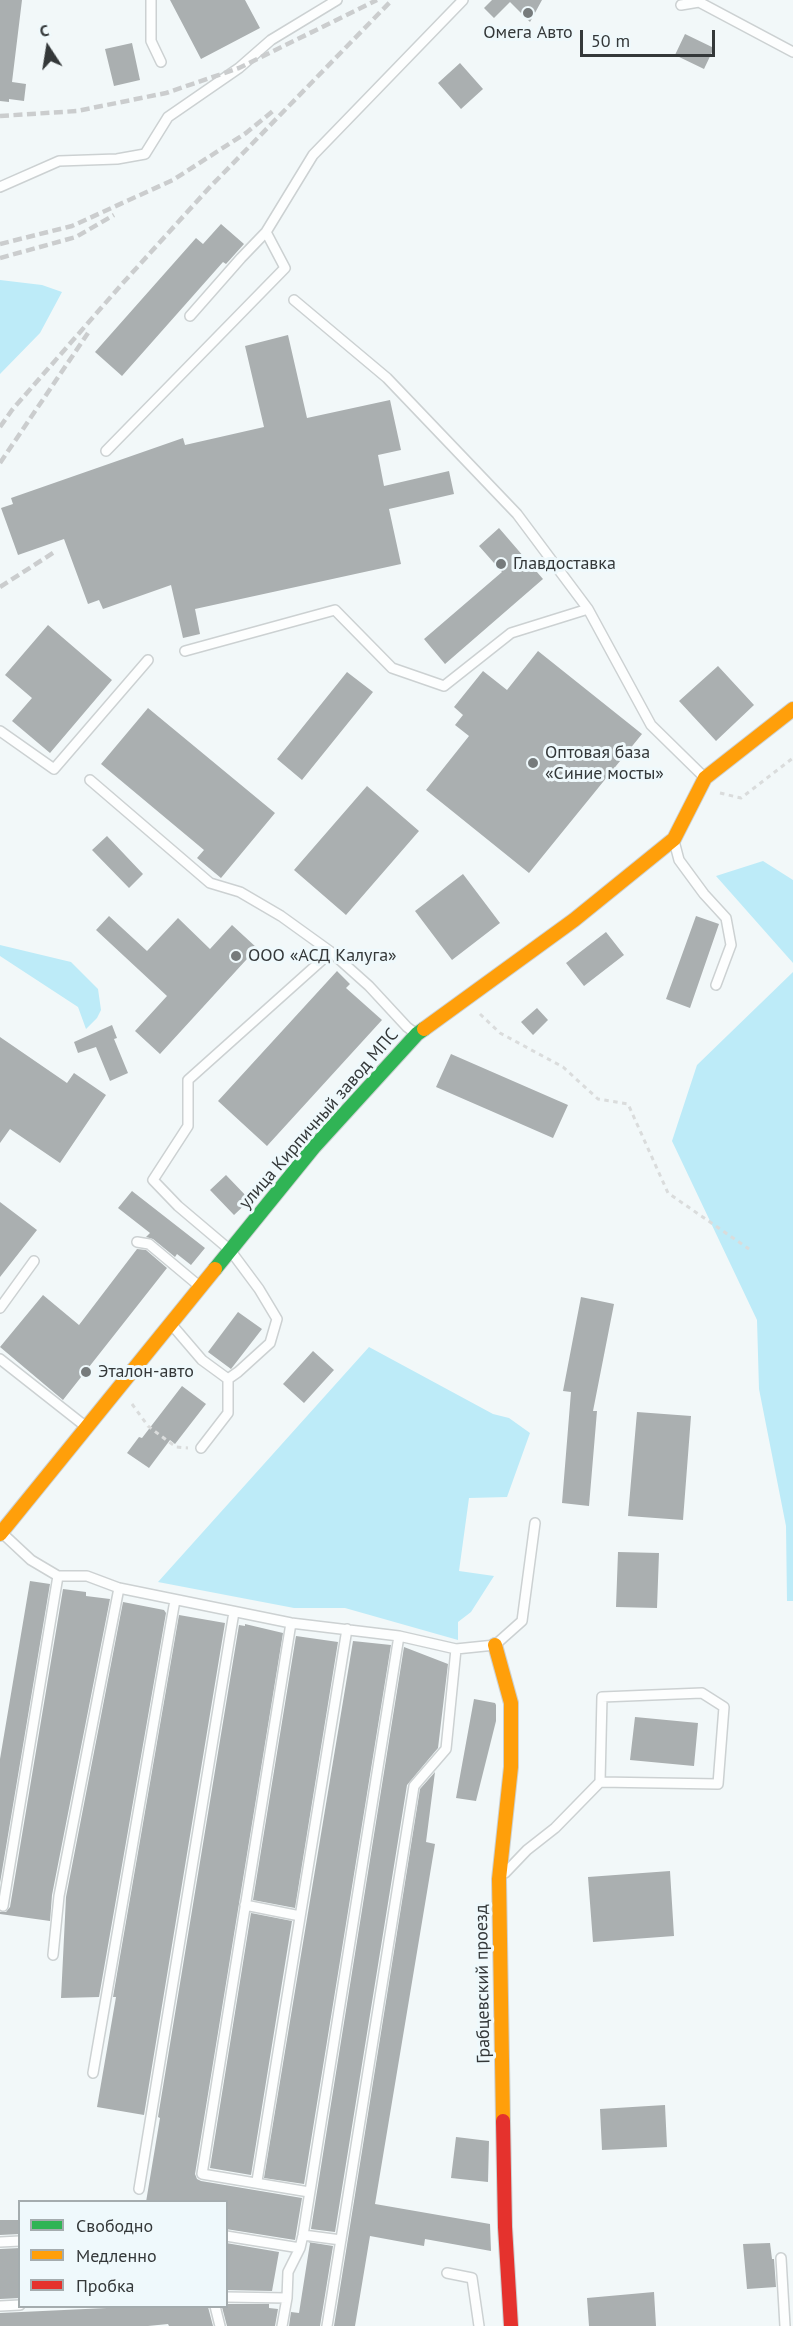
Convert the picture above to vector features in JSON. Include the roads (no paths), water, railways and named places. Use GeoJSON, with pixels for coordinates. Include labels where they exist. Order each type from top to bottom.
{"type":"FeatureCollection","features":[{"type":"Feature","properties":{"kind":"street","name":"улица Кирпичный завод МПС"},"geometry":{"type":"LineString","coordinates":[[1,1533],[314,1147],[417,1034],[574,920],[674,839],[705,778],[793,709]]}},
{"type":"Feature","properties":{"kind":"street","name":"Грабцевский проезд"},"geometry":{"type":"LineString","coordinates":[[495,1645],[511,1703],[511,1767],[500,1879],[505,2227],[511,2326]]}},
{"type":"Feature","properties":{"kind":"lane"},"geometry":{"type":"LineString","coordinates":[[151,0],[151,41],[161,62]]}},
{"type":"Feature","properties":{"kind":"lane"},"geometry":{"type":"LineString","coordinates":[[0,187],[59,160],[117,159],[145,153],[168,117],[239,68],[271,40],[337,0]]}},
{"type":"Feature","properties":{"kind":"lane"},"geometry":{"type":"LineString","coordinates":[[190,316],[240,258],[266,232],[313,154],[463,0]]}},
{"type":"Feature","properties":{"kind":"lane"},"geometry":{"type":"LineString","coordinates":[[681,5],[699,2],[793,52]]}},
{"type":"Feature","properties":{"kind":"lane"},"geometry":{"type":"LineString","coordinates":[[106,451],[285,268],[266,232]]}},
{"type":"Feature","properties":{"kind":"lane"},"geometry":{"type":"LineString","coordinates":[[294,300],[387,378],[517,514],[588,609],[651,726],[705,778]]}},
{"type":"Feature","properties":{"kind":"lane"},"geometry":{"type":"LineString","coordinates":[[185,651],[335,610],[392,668],[444,686],[511,633],[588,609]]}},
{"type":"Feature","properties":{"kind":"lane"},"geometry":{"type":"LineString","coordinates":[[0,731],[54,770],[148,660]]}},
{"type":"Feature","properties":{"kind":"lane"},"geometry":{"type":"LineString","coordinates":[[90,780],[210,883],[240,892],[281,916],[331,952],[369,986],[407,1027],[417,1034]]}},
{"type":"Feature","properties":{"kind":"lane"},"geometry":{"type":"LineString","coordinates":[[674,839],[679,860],[704,894],[726,918],[731,945],[716,985]]}},
{"type":"Feature","properties":{"kind":"lane"},"geometry":{"type":"LineString","coordinates":[[228,1379],[270,1343],[277,1319],[259,1289],[230,1250],[178,1206],[153,1180],[188,1126],[188,1080],[331,952]]}},
{"type":"Feature","properties":{"kind":"lane"},"geometry":{"type":"LineString","coordinates":[[137,1242],[149,1244],[200,1287]]}},
{"type":"Feature","properties":{"kind":"lane"},"geometry":{"type":"LineString","coordinates":[[0,1308],[34,1261]]}},
{"type":"Feature","properties":{"kind":"lane"},"geometry":{"type":"LineString","coordinates":[[170,1323],[202,1360],[228,1379]]}},
{"type":"Feature","properties":{"kind":"lane"},"geometry":{"type":"LineString","coordinates":[[0,1359],[87,1428]]}},
{"type":"Feature","properties":{"kind":"lane"},"geometry":{"type":"LineString","coordinates":[[201,1448],[228,1413],[228,1379]]}},
{"type":"Feature","properties":{"kind":"lane"},"geometry":{"type":"LineString","coordinates":[[1,1533],[31,1560],[58,1576],[87,1576],[119,1588],[234,1612],[291,1623],[399,1636],[456,1649],[495,1645],[522,1621],[535,1523]]}},
{"type":"Feature","properties":{"kind":"lane"},"geometry":{"type":"LineString","coordinates":[[3,1906],[58,1576]]}},
{"type":"Feature","properties":{"kind":"lane"},"geometry":{"type":"LineString","coordinates":[[54,1955],[59,1896],[119,1588]]}},
{"type":"Feature","properties":{"kind":"lane"},"geometry":{"type":"LineString","coordinates":[[93,2073],[175,1600]]}},
{"type":"Feature","properties":{"kind":"lane"},"geometry":{"type":"LineString","coordinates":[[140,2189],[234,1612]]}},
{"type":"Feature","properties":{"kind":"lane"},"geometry":{"type":"LineString","coordinates":[[291,1623],[202,2174],[257,2181],[309,2192]]}},
{"type":"Feature","properties":{"kind":"lane"},"geometry":{"type":"LineString","coordinates":[[257,2181],[347,1629]]}},
{"type":"Feature","properties":{"kind":"lane"},"geometry":{"type":"LineString","coordinates":[[282,2326],[287,2298],[288,2272],[300,2248],[303,2235],[399,1636]]}},
{"type":"Feature","properties":{"kind":"lane"},"geometry":{"type":"LineString","coordinates":[[327,2326],[414,1786],[446,1749],[456,1649]]}},
{"type":"Feature","properties":{"kind":"lane"},"geometry":{"type":"LineString","coordinates":[[500,1879],[526,1850],[555,1828],[600,1782],[602,1696],[702,1694],[724,1707],[718,1784],[600,1782]]}},
{"type":"Feature","properties":{"kind":"lane"},"geometry":{"type":"LineString","coordinates":[[245,1905],[300,1916]]}},
{"type":"Feature","properties":{"kind":"lane"},"geometry":{"type":"LineString","coordinates":[[303,2235],[341,2240]]}},
{"type":"Feature","properties":{"kind":"lane"},"geometry":{"type":"LineString","coordinates":[[228,2236],[300,2248]]}},
{"type":"Feature","properties":{"kind":"lane"},"geometry":{"type":"LineString","coordinates":[[0,2242],[18,2241]]}},
{"type":"Feature","properties":{"kind":"lane"},"geometry":{"type":"LineString","coordinates":[[781,2258],[785,2326]]}},
{"type":"Feature","properties":{"kind":"lane"},"geometry":{"type":"LineString","coordinates":[[447,2273],[472,2278],[479,2326]]}},
{"type":"Feature","properties":{"kind":"lane"},"geometry":{"type":"LineString","coordinates":[[228,2297],[287,2298]]}},
{"type":"Feature","properties":{"kind":"lane"},"geometry":{"type":"LineString","coordinates":[[0,2306],[18,2305]]}},
{"type":"Feature","properties":{"kind":"lane"},"geometry":{"type":"LineString","coordinates":[[214,2308],[220,2326]]}},
{"type":"Feature","properties":{"kind":"railway"},"geometry":{"type":"LineString","coordinates":[[0,116],[77,111],[166,93],[239,68],[377,0]]}},
{"type":"Feature","properties":{"kind":"railway"},"geometry":{"type":"LineString","coordinates":[[0,427],[12,410],[122,284],[209,188],[392,0]]}},
{"type":"Feature","properties":{"kind":"railway"},"geometry":{"type":"LineString","coordinates":[[0,244],[72,226],[173,180],[246,133],[273,111]]}},
{"type":"Feature","properties":{"kind":"railway"},"geometry":{"type":"LineString","coordinates":[[0,258],[76,237],[114,215]]}},
{"type":"Feature","properties":{"kind":"railway"},"geometry":{"type":"LineString","coordinates":[[0,463],[88,333]]}},
{"type":"Feature","properties":{"kind":"railway"},"geometry":{"type":"LineString","coordinates":[[0,587],[56,551]]}},
{"type":"Feature","properties":{"kind":"place","name":"Омега Авто"},"geometry":{"type":"Point","coordinates":[528,13]}},
{"type":"Feature","properties":{"kind":"place","name":"Главдоставка"},"geometry":{"type":"Point","coordinates":[501,564]}},
{"type":"Feature","properties":{"kind":"place","name":"Оптовая база «Синие мосты»"},"geometry":{"type":"Point","coordinates":[533,763]}},
{"type":"Feature","properties":{"kind":"place","name":"ООО «АСД Калуга»"},"geometry":{"type":"Point","coordinates":[236,956]}},
{"type":"Feature","properties":{"kind":"place","name":"Эталон-авто"},"geometry":{"type":"Point","coordinates":[86,1372]}}]}
